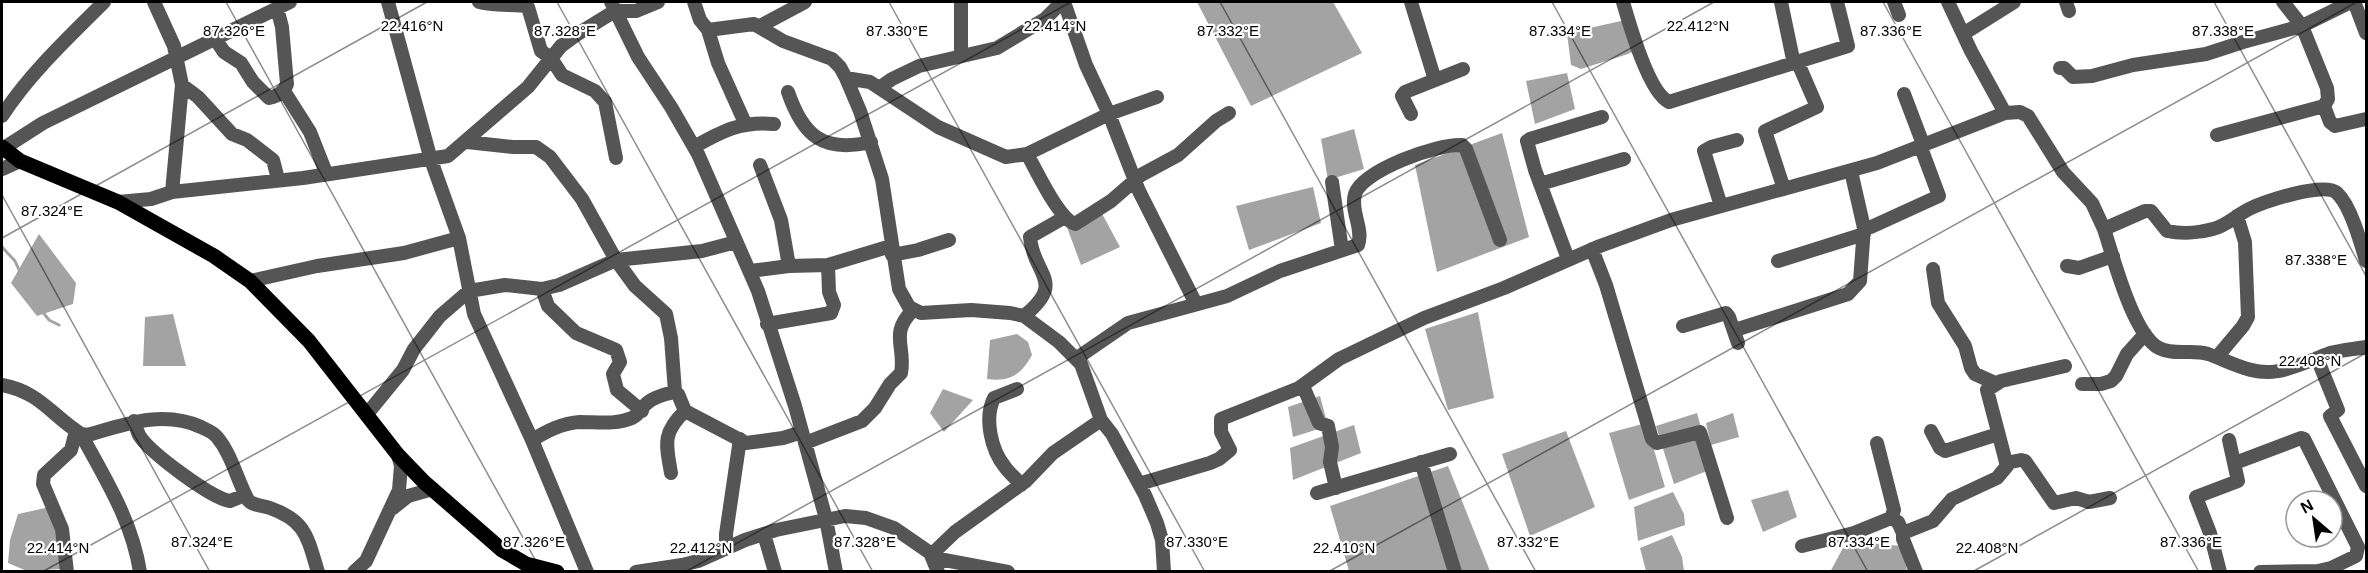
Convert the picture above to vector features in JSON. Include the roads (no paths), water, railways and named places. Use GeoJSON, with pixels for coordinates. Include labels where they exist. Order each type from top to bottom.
{"type":"FeatureCollection","features":[{"type":"Feature","properties":{"kind":"main road"},"geometry":{"type":"LineString","coordinates":[[3,147],[20,161],[118,202],[214,256],[250,281],[309,341],[398,455],[432,489],[516,560],[538,570],[557,572]]}},
{"type":"Feature","properties":{"kind":"street"},"geometry":{"type":"LineString","coordinates":[[2,117],[10,103],[104,2]]}},
{"type":"Feature","properties":{"kind":"street"},"geometry":{"type":"LineString","coordinates":[[154,2],[168,30],[182,85],[172,192]]}},
{"type":"Feature","properties":{"kind":"street"},"geometry":{"type":"LineString","coordinates":[[3,147],[43,123],[176,59],[214,37],[290,2]]}},
{"type":"Feature","properties":{"kind":"street"},"geometry":{"type":"LineString","coordinates":[[388,2],[431,160],[459,238],[474,314],[532,440],[587,572]]}},
{"type":"Feature","properties":{"kind":"street"},"geometry":{"type":"LineString","coordinates":[[478,2],[502,6],[526,6],[530,10],[539,47],[544,54],[551,58],[567,78],[601,95],[605,102],[616,158]]}},
{"type":"Feature","properties":{"kind":"street"},"geometry":{"type":"LineString","coordinates":[[118,202],[151,199],[172,192],[208,190],[278,179],[303,178],[448,156],[467,142],[528,87],[561,46],[613,6],[636,10],[658,2]]}},
{"type":"Feature","properties":{"kind":"street"},"geometry":{"type":"LineString","coordinates":[[694,2],[700,20],[708,30],[718,63],[745,123]]}},
{"type":"Feature","properties":{"kind":"street"},"geometry":{"type":"LineString","coordinates":[[760,26],[805,2]]}},
{"type":"Feature","properties":{"kind":"street"},"geometry":{"type":"LineString","coordinates":[[961,2],[961,55]]}},
{"type":"Feature","properties":{"kind":"street"},"geometry":{"type":"LineString","coordinates":[[879,88],[919,66],[997,48],[1045,19],[1063,2],[1072,20],[1086,65],[1109,114],[1147,209],[1196,304]]}},
{"type":"Feature","properties":{"kind":"street"},"geometry":{"type":"LineString","coordinates":[[1411,2],[1435,80]]}},
{"type":"Feature","properties":{"kind":"street"},"geometry":{"type":"LineString","coordinates":[[1623,2],[1647,69],[1666,101],[1848,46],[1838,2]]}},
{"type":"Feature","properties":{"kind":"street"},"geometry":{"type":"LineString","coordinates":[[1781,2],[1796,63],[1817,108],[1765,132],[1784,189]]}},
{"type":"Feature","properties":{"kind":"street"},"geometry":{"type":"LineString","coordinates":[[1948,2],[2005,113]]}},
{"type":"Feature","properties":{"kind":"street"},"geometry":{"type":"LineString","coordinates":[[1963,34],[2014,2]]}},
{"type":"Feature","properties":{"kind":"street"},"geometry":{"type":"LineString","coordinates":[[2217,135],[2324,106],[2328,99],[2327,88],[2302,26],[2283,2]]}},
{"type":"Feature","properties":{"kind":"street"},"geometry":{"type":"LineString","coordinates":[[2060,68],[2073,77],[2092,76],[2133,65],[2206,54],[2302,26],[2351,2],[2355,4],[2367,33]]}},
{"type":"Feature","properties":{"kind":"street"},"geometry":{"type":"LineString","coordinates":[[613,6],[638,57],[694,147],[750,271],[804,437],[826,519],[836,572]]}},
{"type":"Feature","properties":{"kind":"street"},"geometry":{"type":"LineString","coordinates":[[214,37],[224,52],[241,63],[253,82],[269,98],[284,91],[287,84],[282,27],[277,8]]}},
{"type":"Feature","properties":{"kind":"street"},"geometry":{"type":"LineString","coordinates":[[708,30],[754,24],[783,41],[832,59],[840,67],[871,142],[882,179],[898,289],[904,301],[913,310],[921,313],[994,311],[1024,316],[1077,358],[1084,370],[1101,420],[1112,435],[1139,484],[1162,540],[1164,572]]}},
{"type":"Feature","properties":{"kind":"street"},"geometry":{"type":"LineString","coordinates":[[1411,114],[1403,94],[1463,69]]}},
{"type":"Feature","properties":{"kind":"street"},"geometry":{"type":"LineString","coordinates":[[846,78],[859,79],[879,88],[952,134],[1006,158],[1027,154],[1109,114],[1157,97]]}},
{"type":"Feature","properties":{"kind":"street"},"geometry":{"type":"LineString","coordinates":[[182,85],[198,97],[232,134],[247,140],[268,155],[273,160],[278,179]]}},
{"type":"Feature","properties":{"kind":"street"},"geometry":{"type":"LineString","coordinates":[[284,91],[310,132],[325,170]]}},
{"type":"Feature","properties":{"kind":"street"},"geometry":{"type":"LineString","coordinates":[[788,92],[799,121],[814,134],[835,146],[856,146],[871,142]]}},
{"type":"Feature","properties":{"kind":"street"},"geometry":{"type":"LineString","coordinates":[[1778,261],[1864,231],[1939,196],[1904,94]]}},
{"type":"Feature","properties":{"kind":"street"},"geometry":{"type":"LineString","coordinates":[[2324,106],[2330,122],[2335,126],[2367,119]]}},
{"type":"Feature","properties":{"kind":"street"},"geometry":{"type":"LineString","coordinates":[[1139,484],[1219,459],[1230,450],[1221,432],[1221,419],[1303,386],[1326,367],[1424,318],[1504,288],[1592,249],[1671,220],[1851,171],[2005,113],[2020,112],[2028,116],[2063,172],[2092,203],[2104,228],[2131,307],[2145,334],[2158,348],[2197,351],[2255,372],[2268,372],[2279,371],[2333,352],[2367,347]]}},
{"type":"Feature","properties":{"kind":"street"},"geometry":{"type":"LineString","coordinates":[[1027,154],[1065,217],[1071,223],[1078,223],[1111,201],[1134,179],[1178,155],[1216,121],[1229,113]]}},
{"type":"Feature","properties":{"kind":"street"},"geometry":{"type":"LineString","coordinates":[[1568,259],[1540,184],[1527,141],[1602,117]]}},
{"type":"Feature","properties":{"kind":"street"},"geometry":{"type":"LineString","coordinates":[[694,147],[715,135],[745,123],[774,124]]}},
{"type":"Feature","properties":{"kind":"street"},"geometry":{"type":"LineString","coordinates":[[1721,206],[1704,151],[1737,140]]}},
{"type":"Feature","properties":{"kind":"street"},"geometry":{"type":"LineString","coordinates":[[467,142],[536,147],[544,151],[574,186],[616,260],[635,286],[666,314],[671,338],[675,392],[685,411],[740,440],[750,443],[804,437],[854,426],[868,416],[890,384],[902,373],[898,334],[904,319],[913,310]]}},
{"type":"Feature","properties":{"kind":"street"},"geometry":{"type":"LineString","coordinates":[[1077,358],[1128,323],[1227,296],[1280,271],[1358,245],[1360,242],[1354,199],[1356,191],[1365,181],[1393,165],[1441,146],[1454,144],[1462,145],[1466,149],[1500,240]]}},
{"type":"Feature","properties":{"kind":"street"},"geometry":{"type":"LineString","coordinates":[[1540,184],[1624,159]]}},
{"type":"Feature","properties":{"kind":"street"},"geometry":{"type":"LineString","coordinates":[[2,169],[20,161]]}},
{"type":"Feature","properties":{"kind":"street"},"geometry":{"type":"LineString","coordinates":[[760,165],[781,220],[789,266]]}},
{"type":"Feature","properties":{"kind":"street"},"geometry":{"type":"LineString","coordinates":[[1683,326],[1726,313],[1730,317],[1737,336],[1848,294],[1860,281],[1864,231],[1851,171]]}},
{"type":"Feature","properties":{"kind":"street"},"geometry":{"type":"LineString","coordinates":[[1332,182],[1342,250]]}},
{"type":"Feature","properties":{"kind":"street"},"geometry":{"type":"LineString","coordinates":[[2104,228],[2145,212],[2154,213],[2167,231],[2214,229],[2279,197],[2327,189],[2338,193],[2360,223],[2367,261]]}},
{"type":"Feature","properties":{"kind":"street"},"geometry":{"type":"LineString","coordinates":[[2217,357],[2248,317],[2246,242],[2237,216]]}},
{"type":"Feature","properties":{"kind":"street"},"geometry":{"type":"LineString","coordinates":[[1024,316],[1040,301],[1046,288],[1046,280],[1030,237],[1065,217]]}},
{"type":"Feature","properties":{"kind":"street"},"geometry":{"type":"LineString","coordinates":[[250,281],[317,266],[404,253],[459,238]]}},
{"type":"Feature","properties":{"kind":"street"},"geometry":{"type":"LineString","coordinates":[[750,271],[789,266],[828,265],[892,250],[918,250],[949,240]]}},
{"type":"Feature","properties":{"kind":"street"},"geometry":{"type":"LineString","coordinates":[[367,414],[403,370],[414,349],[440,316],[469,291],[505,285],[542,289],[559,285],[616,260],[702,251],[736,242]]}},
{"type":"Feature","properties":{"kind":"street"},"geometry":{"type":"LineString","coordinates":[[1592,249],[1606,285],[1652,439],[1657,442],[1700,432],[1727,518]]}},
{"type":"Feature","properties":{"kind":"street"},"geometry":{"type":"LineString","coordinates":[[2067,266],[2079,268],[2113,256]]}},
{"type":"Feature","properties":{"kind":"street"},"geometry":{"type":"LineString","coordinates":[[767,324],[831,313],[834,305],[829,292],[828,265]]}},
{"type":"Feature","properties":{"kind":"street"},"geometry":{"type":"LineString","coordinates":[[1933,269],[1938,303],[1965,346],[1971,368],[1976,374],[1995,383]]}},
{"type":"Feature","properties":{"kind":"street"},"geometry":{"type":"LineString","coordinates":[[542,289],[548,306],[576,333],[616,350],[620,362],[613,374],[617,390],[642,411]]}},
{"type":"Feature","properties":{"kind":"street"},"geometry":{"type":"LineString","coordinates":[[2082,384],[2100,384],[2110,381],[2116,376],[2127,354],[2145,334]]}},
{"type":"Feature","properties":{"kind":"street"},"geometry":{"type":"LineString","coordinates":[[2317,358],[2338,410],[2330,416],[2367,486]]}},
{"type":"Feature","properties":{"kind":"street"},"geometry":{"type":"LineString","coordinates":[[1903,533],[1933,521],[1952,499],[2002,474],[2006,463],[1987,390],[1995,383],[2065,366]]}},
{"type":"Feature","properties":{"kind":"street"},"geometry":{"type":"LineString","coordinates":[[2,386],[13,388],[38,399],[79,432],[88,435],[134,421],[163,418],[190,422],[211,431],[218,438],[251,504],[265,506],[297,521],[303,530],[318,572]]}},
{"type":"Feature","properties":{"kind":"street"},"geometry":{"type":"LineString","coordinates":[[1303,386],[1319,423],[1328,426],[1332,447],[1330,462],[1336,488]]}},
{"type":"Feature","properties":{"kind":"street"},"geometry":{"type":"LineString","coordinates":[[1017,390],[994,398],[991,405],[990,425],[996,450],[1003,466],[1016,477],[1021,486]]}},
{"type":"Feature","properties":{"kind":"street"},"geometry":{"type":"LineString","coordinates":[[532,440],[564,424],[614,422],[634,417],[652,399],[675,392]]}},
{"type":"Feature","properties":{"kind":"street"},"geometry":{"type":"LineString","coordinates":[[671,473],[667,447],[668,432],[685,411]]}},
{"type":"Feature","properties":{"kind":"street"},"geometry":{"type":"LineString","coordinates":[[932,555],[955,532],[1021,486],[1053,453],[1101,420]]}},
{"type":"Feature","properties":{"kind":"street"},"geometry":{"type":"LineString","coordinates":[[134,421],[138,433],[151,449],[208,492],[230,501],[245,495]]}},
{"type":"Feature","properties":{"kind":"street"},"geometry":{"type":"LineString","coordinates":[[1931,431],[1940,448],[1945,451],[1998,434]]}},
{"type":"Feature","properties":{"kind":"street"},"geometry":{"type":"LineString","coordinates":[[67,572],[62,529],[43,484],[44,475],[71,450],[79,432]]}},
{"type":"Feature","properties":{"kind":"street"},"geometry":{"type":"LineString","coordinates":[[79,432],[119,501],[133,535],[140,572]]}},
{"type":"Feature","properties":{"kind":"street"},"geometry":{"type":"LineString","coordinates":[[2235,463],[2272,447],[2304,439],[2361,555],[2318,571],[2260,572]]}},
{"type":"Feature","properties":{"kind":"street"},"geometry":{"type":"LineString","coordinates":[[726,548],[740,440]]}},
{"type":"Feature","properties":{"kind":"street"},"geometry":{"type":"LineString","coordinates":[[2220,572],[2210,533],[2196,497],[2238,481],[2229,440]]}},
{"type":"Feature","properties":{"kind":"street"},"geometry":{"type":"LineString","coordinates":[[1877,443],[1894,510],[1892,518]]}},
{"type":"Feature","properties":{"kind":"street"},"geometry":{"type":"LineString","coordinates":[[1317,494],[1450,454]]}},
{"type":"Feature","properties":{"kind":"street"},"geometry":{"type":"LineString","coordinates":[[354,572],[366,561],[399,490],[401,466],[398,455]]}},
{"type":"Feature","properties":{"kind":"street"},"geometry":{"type":"LineString","coordinates":[[2006,463],[2025,461],[2054,503],[2076,498],[2089,502],[2110,498]]}},
{"type":"Feature","properties":{"kind":"street"},"geometry":{"type":"LineString","coordinates":[[1421,462],[1455,572]]}},
{"type":"Feature","properties":{"kind":"street"},"geometry":{"type":"LineString","coordinates":[[390,512],[408,496],[432,489]]}},
{"type":"Feature","properties":{"kind":"street"},"geometry":{"type":"LineString","coordinates":[[636,572],[682,565],[764,534],[845,516],[866,518],[894,528],[939,559],[1008,572]]}},
{"type":"Feature","properties":{"kind":"street"},"geometry":{"type":"LineString","coordinates":[[1892,518],[1898,522],[1903,533],[1903,539],[1916,572]]}},
{"type":"Feature","properties":{"kind":"street"},"geometry":{"type":"LineString","coordinates":[[1802,546],[1854,533],[1892,518]]}},
{"type":"Feature","properties":{"kind":"street"},"geometry":{"type":"LineString","coordinates":[[764,534],[776,572]]}},
{"type":"Feature","properties":{"kind":"street"},"geometry":{"type":"LineString","coordinates":[[932,555],[938,572]]}},
{"type":"Feature","properties":{"kind":"waterway"},"geometry":{"type":"LineString","coordinates":[[2,247],[15,261],[20,272]]}},
{"type":"Feature","properties":{"kind":"waterway"},"geometry":{"type":"LineString","coordinates":[[42,311],[49,320],[59,325]]}}]}
